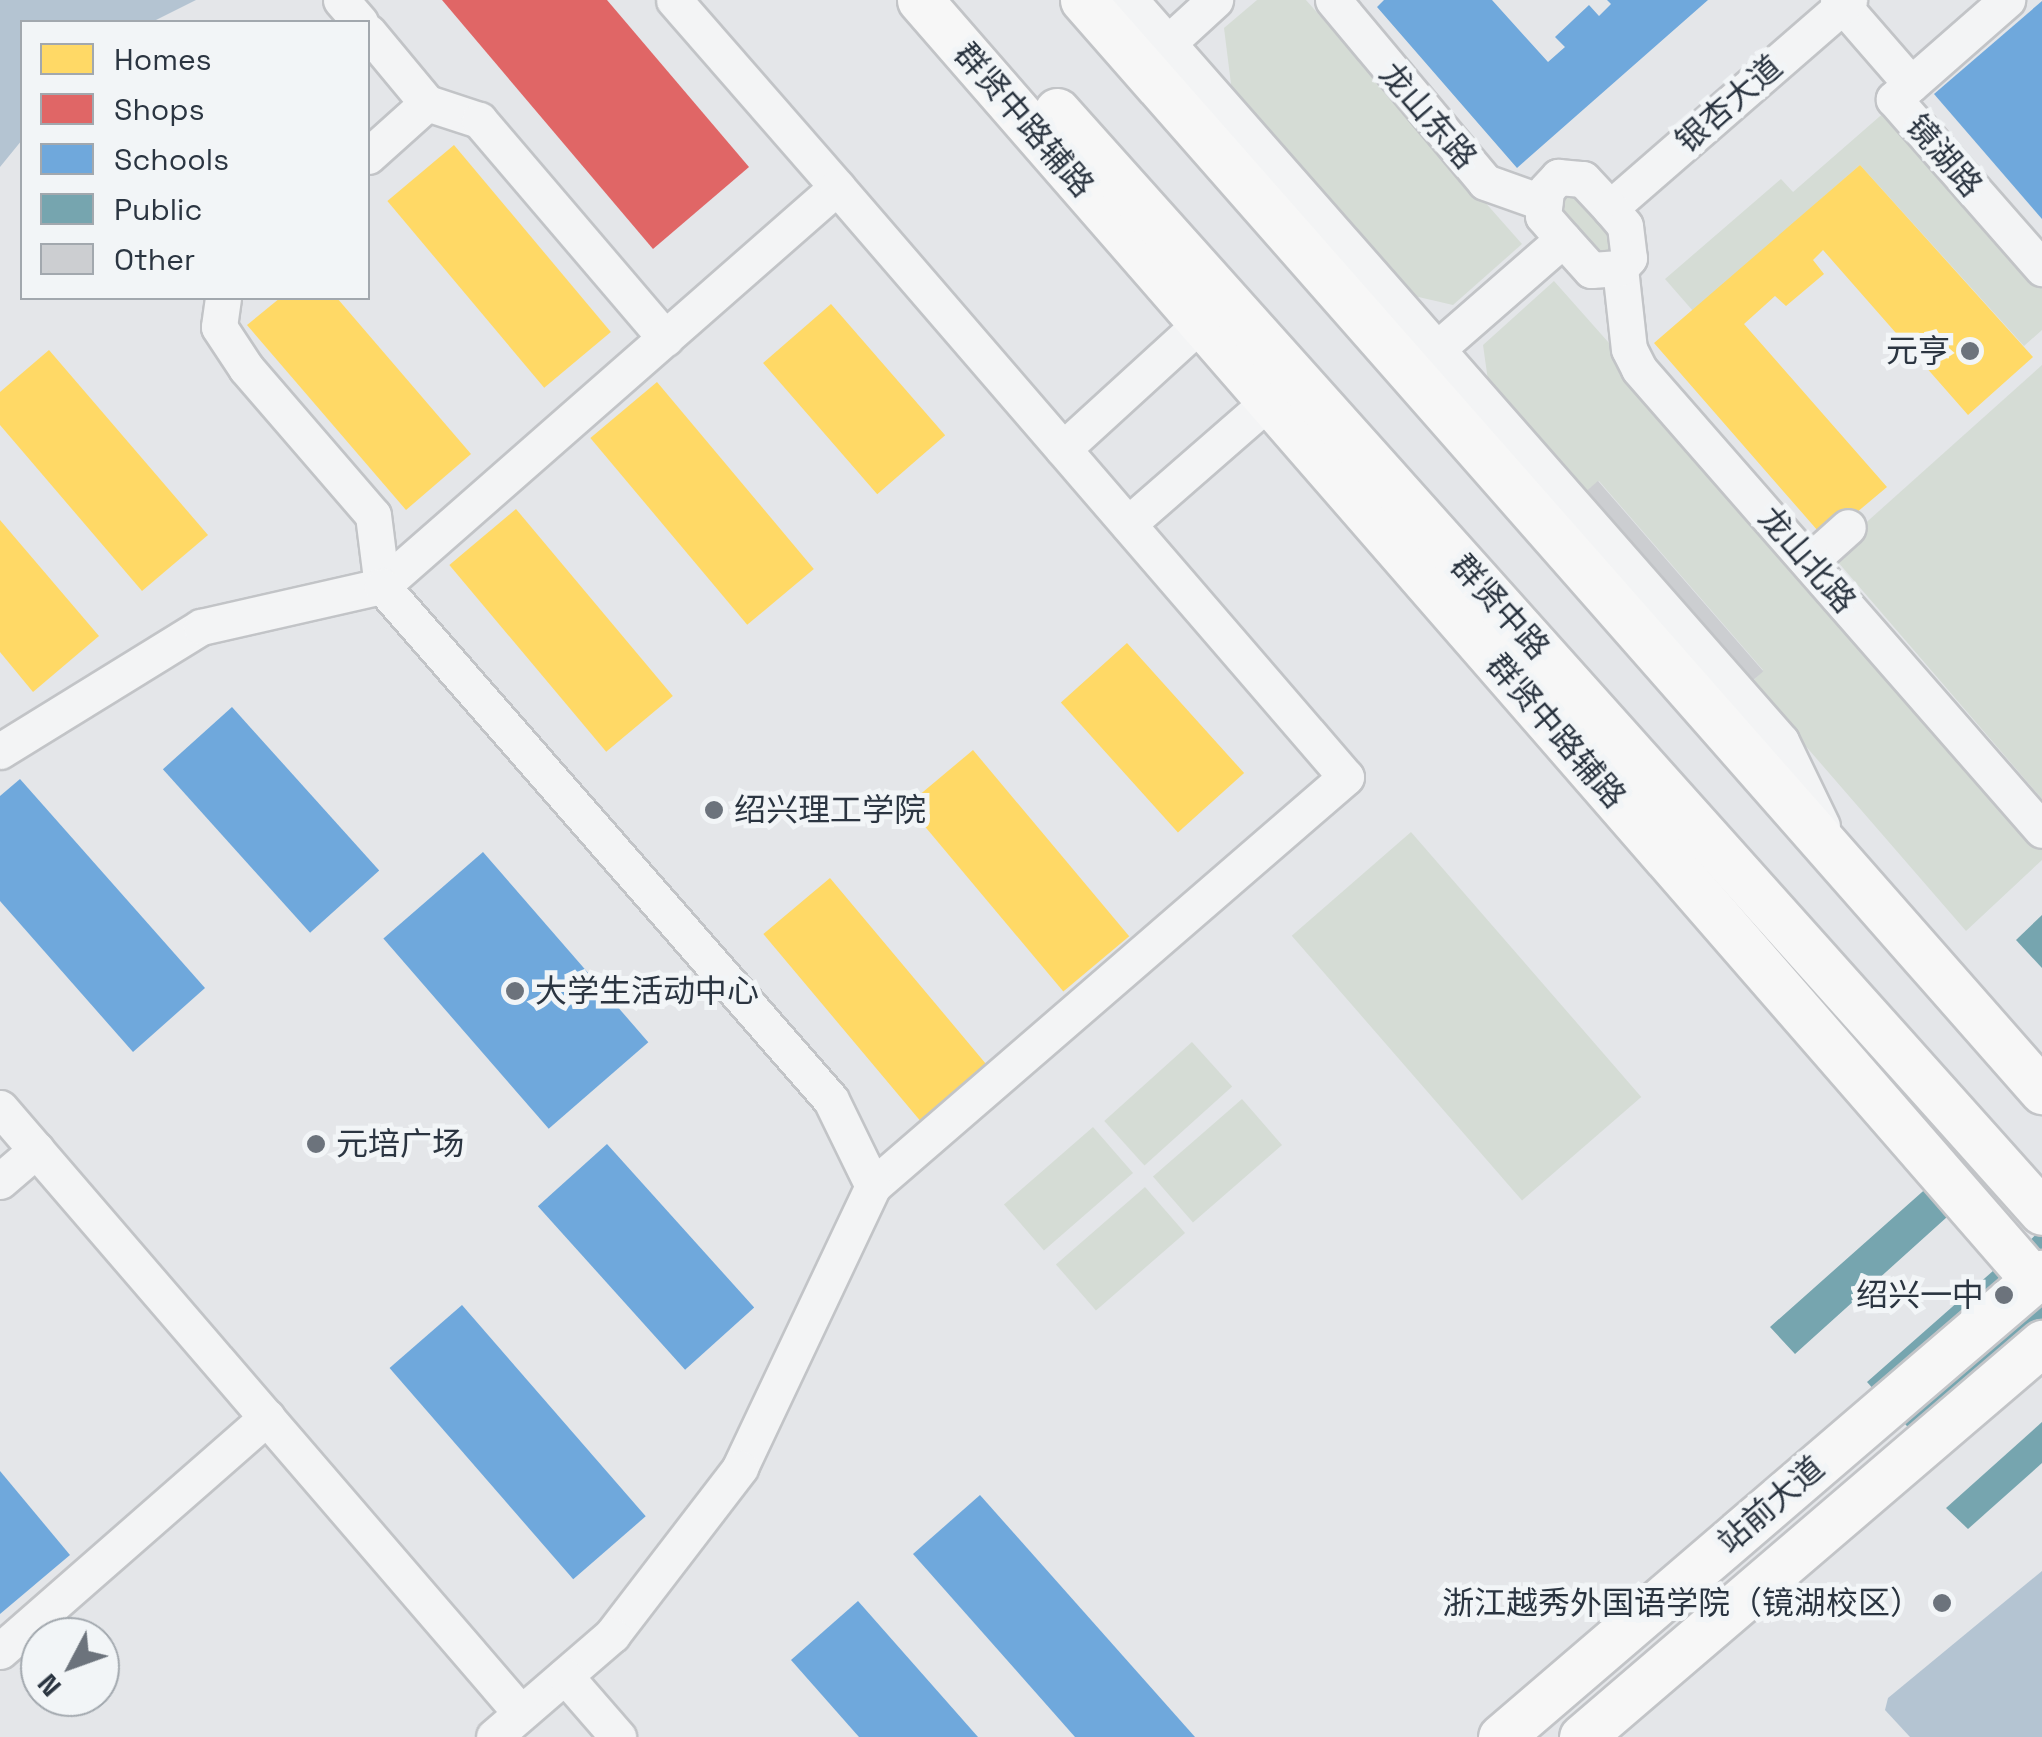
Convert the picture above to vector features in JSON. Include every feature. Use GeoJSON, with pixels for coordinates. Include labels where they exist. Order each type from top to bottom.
{"type":"FeatureCollection","features":[{"type":"Feature","properties":{"kind":"main road","name":"群贤中路辅路"},"geometry":{"type":"LineString","coordinates":[[920,0],[2038,1277]]}},
{"type":"Feature","properties":{"kind":"main road","name":"群贤中路"},"geometry":{"type":"LineString","coordinates":[[960,0],[2042,1212]]}},
{"type":"Feature","properties":{"kind":"main road"},"geometry":{"type":"LineString","coordinates":[[1083,0],[2042,1091]]}},
{"type":"Feature","properties":{"kind":"main road","name":"站前大道"},"geometry":{"type":"LineString","coordinates":[[1501,1737],[2038,1277]]}},
{"type":"Feature","properties":{"kind":"main road","name":"站前大道"},"geometry":{"type":"LineString","coordinates":[[1582,1737],[2042,1343]]}},
{"type":"Feature","properties":{"kind":"street"},"geometry":{"type":"LineString","coordinates":[[341,0],[358,20]]}},
{"type":"Feature","properties":{"kind":"street"},"geometry":{"type":"LineString","coordinates":[[494,1737],[612,1635],[740,1468],[873,1186],[1346,777],[674,0]]}},
{"type":"Feature","properties":{"kind":"street"},"geometry":{"type":"LineString","coordinates":[[1130,0],[1781,741],[1838,858]]}},
{"type":"Feature","properties":{"kind":"street"},"geometry":{"type":"LineString","coordinates":[[1168,43],[1216,0]]}},
{"type":"Feature","properties":{"kind":"street","name":"龙山东路"},"geometry":{"type":"LineString","coordinates":[[1333,0],[1486,182],[1544,203]]}},
{"type":"Feature","properties":{"kind":"street"},"geometry":{"type":"LineString","coordinates":[[1911,84],[2008,0]]}},
{"type":"Feature","properties":{"kind":"street","name":"镜湖路"},"geometry":{"type":"LineString","coordinates":[[1844,2],[1911,84],[1894,99],[2042,268]]}},
{"type":"Feature","properties":{"kind":"street","name":"银杏大道"},"geometry":{"type":"LineString","coordinates":[[1610,208],[1844,2]]}},
{"type":"Feature","properties":{"kind":"street"},"geometry":{"type":"LineString","coordinates":[[370,34],[427,103],[478,120],[665,338]]}},
{"type":"Feature","properties":{"kind":"street"},"geometry":{"type":"LineString","coordinates":[[370,154],[427,103]]}},
{"type":"Feature","properties":{"kind":"street"},"geometry":{"type":"LineString","coordinates":[[1610,208],[1583,178],[1558,177],[1546,190],[1543,216],[1591,270],[1620,268]]}},
{"type":"Feature","properties":{"kind":"street"},"geometry":{"type":"LineString","coordinates":[[0,751],[200,627],[382,586],[837,187]]}},
{"type":"Feature","properties":{"kind":"street","name":"龙山北路"},"geometry":{"type":"LineString","coordinates":[[1610,208],[1626,226],[1629,258],[1620,268],[1629,349],[1640,369],[2042,830]]}},
{"type":"Feature","properties":{"kind":"street"},"geometry":{"type":"LineString","coordinates":[[1437,349],[1563,239]]}},
{"type":"Feature","properties":{"kind":"street"},"geometry":{"type":"LineString","coordinates":[[222,300],[219,327],[246,368],[372,514],[382,586],[831,1100],[873,1186]]}},
{"type":"Feature","properties":{"kind":"street"},"geometry":{"type":"LineString","coordinates":[[1063,449],[1201,323]]}},
{"type":"Feature","properties":{"kind":"street"},"geometry":{"type":"LineString","coordinates":[[1128,524],[1269,401]]}},
{"type":"Feature","properties":{"kind":"street"},"geometry":{"type":"LineString","coordinates":[[1809,562],[1848,527]]}},
{"type":"Feature","properties":{"kind":"street"},"geometry":{"type":"LineString","coordinates":[[0,1108],[521,1713]]}},
{"type":"Feature","properties":{"kind":"street"},"geometry":{"type":"LineString","coordinates":[[0,1182],[36,1150]]}},
{"type":"Feature","properties":{"kind":"street"},"geometry":{"type":"LineString","coordinates":[[0,1651],[267,1417]]}},
{"type":"Feature","properties":{"kind":"street"},"geometry":{"type":"LineString","coordinates":[[565,1676],[618,1737]]}},
{"type":"Feature","properties":{"kind":"shaded area"},"geometry":{"type":"Polygon","coordinates":[[[1257,0],[1306,0],[1522,244],[1453,305],[1410,295],[1232,92],[1224,28],[1257,0]]]}},
{"type":"Feature","properties":{"kind":"shaded area"},"geometry":{"type":"Polygon","coordinates":[[[1887,110],[2042,289],[2042,330],[2024,346],[1860,165],[1693,311],[1665,279],[1781,179],[1793,192],[1887,110]]]}},
{"type":"Feature","properties":{"kind":"shaded area"},"geometry":{"type":"Polygon","coordinates":[[[1562,185],[1619,239],[1622,254],[1600,255],[1558,207],[1562,185]]]}},
{"type":"Feature","properties":{"kind":"shaded area"},"geometry":{"type":"Polygon","coordinates":[[[1554,281],[2042,831],[2042,860],[1966,931],[1751,683],[1763,670],[1599,481],[1584,493],[1489,388],[1483,345],[1554,281]]]}},
{"type":"Feature","properties":{"kind":"shaded area"},"geometry":{"type":"Polygon","coordinates":[[[2042,365],[2042,799],[1831,554],[2042,365]]]}},
{"type":"Feature","properties":{"kind":"shaded area"},"geometry":{"type":"Polygon","coordinates":[[[1411,832],[1641,1097],[1522,1201],[1292,936],[1411,832]]]}},
{"type":"Feature","properties":{"kind":"shaded area"},"geometry":{"type":"Polygon","coordinates":[[[1192,1042],[1232,1087],[1144,1166],[1104,1121],[1192,1042]]]}},
{"type":"Feature","properties":{"kind":"shaded area"},"geometry":{"type":"Polygon","coordinates":[[[1242,1099],[1282,1145],[1193,1222],[1153,1176],[1242,1099]]]}},
{"type":"Feature","properties":{"kind":"shaded area"},"geometry":{"type":"Polygon","coordinates":[[[1093,1127],[1133,1173],[1044,1250],[1004,1204],[1093,1127]]]}},
{"type":"Feature","properties":{"kind":"shaded area"},"geometry":{"type":"Polygon","coordinates":[[[1145,1187],[1185,1233],[1096,1310],[1056,1264],[1145,1187]]]}},
{"type":"Feature","properties":{"kind":"water"},"geometry":{"type":"Polygon","coordinates":[[[0,0],[196,0],[156,20],[20,20],[20,142],[0,167],[0,0]]]}},
{"type":"Feature","properties":{"kind":"water"},"geometry":{"type":"Polygon","coordinates":[[[2042,1571],[2042,1737],[1910,1737],[1885,1710],[1888,1698],[2042,1571]]]}},
{"type":"Feature","properties":{"kind":"building: Homes"},"geometry":{"type":"Polygon","coordinates":[[[454,145],[611,332],[544,388],[387,201],[454,145]]]}},
{"type":"Feature","properties":{"kind":"building: Homes","name":"元亨"},"geometry":{"type":"Polygon","coordinates":[[[1860,165],[2033,357],[1968,415],[1823,250],[1813,260],[1824,274],[1786,306],[1775,296],[1744,324],[1887,487],[1825,539],[1654,343],[1860,165]]]}},
{"type":"Feature","properties":{"kind":"building: Homes"},"geometry":{"type":"Polygon","coordinates":[[[278,300],[339,300],[471,454],[406,510],[247,325],[278,300]]]}},
{"type":"Feature","properties":{"kind":"building: Homes"},"geometry":{"type":"Polygon","coordinates":[[[831,304],[945,435],[877,494],[763,363],[831,304]]]}},
{"type":"Feature","properties":{"kind":"building: Homes"},"geometry":{"type":"Polygon","coordinates":[[[49,350],[208,535],[142,591],[0,425],[0,392],[49,350]]]}},
{"type":"Feature","properties":{"kind":"building: Homes"},"geometry":{"type":"Polygon","coordinates":[[[657,382],[814,569],[747,625],[590,438],[657,382]]]}},
{"type":"Feature","properties":{"kind":"building: Homes"},"geometry":{"type":"Polygon","coordinates":[[[516,509],[673,696],[606,752],[449,565],[516,509]]]}},
{"type":"Feature","properties":{"kind":"building: Homes"},"geometry":{"type":"Polygon","coordinates":[[[0,520],[99,636],[33,692],[0,652],[0,520]]]}},
{"type":"Feature","properties":{"kind":"building: Homes"},"geometry":{"type":"Polygon","coordinates":[[[1127,643],[1244,773],[1178,833],[1061,703],[1127,643]]]}},
{"type":"Feature","properties":{"kind":"building: Homes"},"geometry":{"type":"Polygon","coordinates":[[[973,750],[1129,936],[1063,991],[907,805],[973,750]]]}},
{"type":"Feature","properties":{"kind":"building: Homes"},"geometry":{"type":"Polygon","coordinates":[[[830,878],[987,1065],[920,1121],[763,934],[830,878]]]}},
{"type":"Feature","properties":{"kind":"building: Shops"},"geometry":{"type":"Polygon","coordinates":[[[442,0],[607,0],[749,167],[653,249],[442,0]]]}},
{"type":"Feature","properties":{"kind":"building: Schools"},"geometry":{"type":"Polygon","coordinates":[[[1384,0],[1492,0],[1548,62],[1565,47],[1555,37],[1589,5],[1599,16],[1611,4],[1607,0],[1708,0],[1517,168],[1377,7],[1384,0]]]}},
{"type":"Feature","properties":{"kind":"building: Schools"},"geometry":{"type":"Polygon","coordinates":[[[2042,1],[2042,219],[1934,94],[2042,1]]]}},
{"type":"Feature","properties":{"kind":"building: Schools"},"geometry":{"type":"Polygon","coordinates":[[[232,707],[379,870],[310,933],[163,769],[232,707]]]}},
{"type":"Feature","properties":{"kind":"building: Schools"},"geometry":{"type":"Polygon","coordinates":[[[20,779],[205,988],[133,1052],[0,901],[0,796],[20,779]]]}},
{"type":"Feature","properties":{"kind":"building: Schools","name":"大学生活动中心"},"geometry":{"type":"Polygon","coordinates":[[[483,852],[648,1042],[549,1129],[383,939],[483,852]]]}},
{"type":"Feature","properties":{"kind":"building: Schools"},"geometry":{"type":"Polygon","coordinates":[[[607,1144],[754,1307],[685,1370],[538,1206],[607,1144]]]}},
{"type":"Feature","properties":{"kind":"building: Schools"},"geometry":{"type":"Polygon","coordinates":[[[462,1305],[646,1516],[573,1579],[390,1368],[462,1305]]]}},
{"type":"Feature","properties":{"kind":"building: Schools"},"geometry":{"type":"Polygon","coordinates":[[[0,1471],[70,1555],[0,1614],[0,1471]]]}},
{"type":"Feature","properties":{"kind":"building: Schools"},"geometry":{"type":"Polygon","coordinates":[[[980,1495],[1195,1737],[1075,1737],[913,1554],[980,1495]]]}},
{"type":"Feature","properties":{"kind":"building: Schools"},"geometry":{"type":"Polygon","coordinates":[[[858,1601],[978,1737],[859,1737],[791,1660],[858,1601]]]}},
{"type":"Feature","properties":{"kind":"building: Public"},"geometry":{"type":"Polygon","coordinates":[[[2042,915],[2042,968],[2016,940],[2042,915]]]}},
{"type":"Feature","properties":{"kind":"building: Public","name":"绍兴一中"},"geometry":{"type":"Polygon","coordinates":[[[1957,1161],[2027,1243],[2042,1229],[2042,1334],[1925,1446],[1867,1382],[2002,1263],[1957,1208],[1795,1354],[1770,1327],[1957,1161]]]}},
{"type":"Feature","properties":{"kind":"building: Public"},"geometry":{"type":"Polygon","coordinates":[[[2042,1422],[2042,1463],[1968,1529],[1946,1508],[2042,1422]]]}},
{"type":"Feature","properties":{"kind":"building: Other"},"geometry":{"type":"Polygon","coordinates":[[[1598,481],[1763,671],[1750,683],[1584,493],[1598,481]]]}},
{"type":"Feature","properties":{"kind":"place","name":"元亨"},"geometry":{"type":"Point","coordinates":[1970,351]}},
{"type":"Feature","properties":{"kind":"place","name":"绍兴理工学院"},"geometry":{"type":"Point","coordinates":[714,810]}},
{"type":"Feature","properties":{"kind":"place","name":"大学生活动中心"},"geometry":{"type":"Point","coordinates":[515,991]}},
{"type":"Feature","properties":{"kind":"place","name":"元培广场"},"geometry":{"type":"Point","coordinates":[316,1144]}},
{"type":"Feature","properties":{"kind":"place","name":"绍兴一中"},"geometry":{"type":"Point","coordinates":[2004,1295]}},
{"type":"Feature","properties":{"kind":"place","name":"浙江越秀外国语学院（镜湖校区）"},"geometry":{"type":"Point","coordinates":[1942,1603]}}]}
